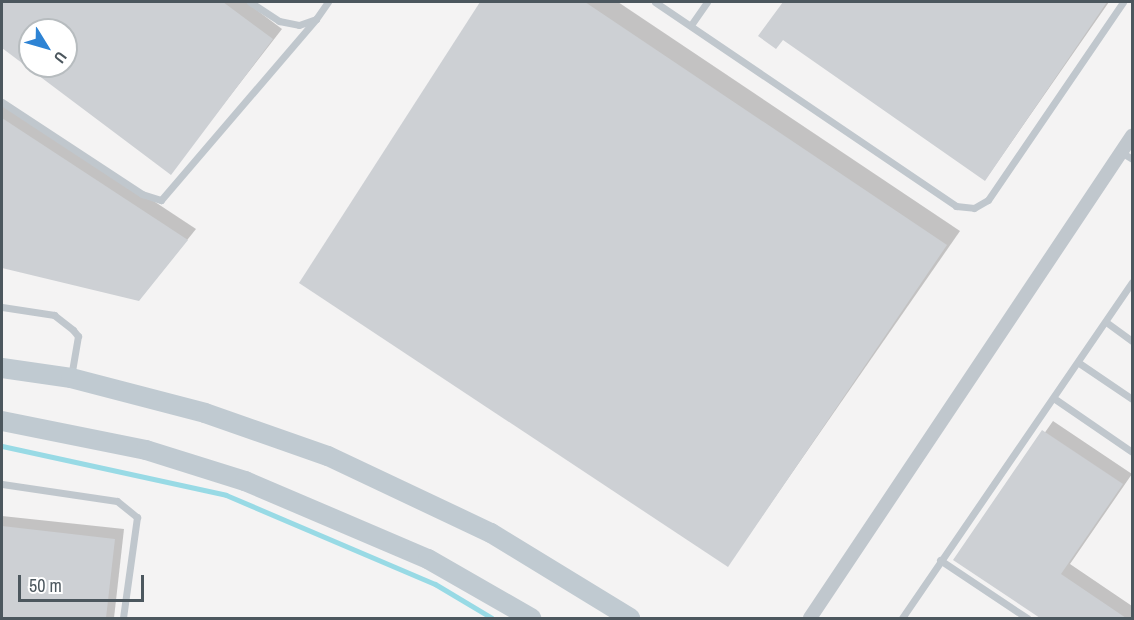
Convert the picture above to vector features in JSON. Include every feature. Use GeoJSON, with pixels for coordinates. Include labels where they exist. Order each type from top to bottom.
{"type":"FeatureCollection","features":[{"type":"Feature","properties":{"kind":"street"},"geometry":{"type":"LineString","coordinates":[[810,618],[1127,156],[1132,136]]}},
{"type":"Feature","properties":{"kind":"street"},"geometry":{"type":"LineString","coordinates":[[2,368],[70,378],[205,413],[328,456],[491,533],[630,618]]}},
{"type":"Feature","properties":{"kind":"street"},"geometry":{"type":"LineString","coordinates":[[2,421],[146,450],[245,481],[418,555],[531,618]]}},
{"type":"Feature","properties":{"kind":"lane"},"geometry":{"type":"LineString","coordinates":[[250,2],[291,25],[316,19]]}},
{"type":"Feature","properties":{"kind":"lane"},"geometry":{"type":"LineString","coordinates":[[2,102],[142,194],[161,200],[328,2]]}},
{"type":"Feature","properties":{"kind":"lane"},"geometry":{"type":"LineString","coordinates":[[655,2],[956,206],[974,208],[988,200],[1123,2]]}},
{"type":"Feature","properties":{"kind":"lane"},"geometry":{"type":"LineString","coordinates":[[691,25],[707,2]]}},
{"type":"Feature","properties":{"kind":"lane"},"geometry":{"type":"LineString","coordinates":[[902,618],[940,560],[1055,399],[1132,282]]}},
{"type":"Feature","properties":{"kind":"lane"},"geometry":{"type":"LineString","coordinates":[[2,307],[54,315],[73,330],[78,336],[70,378]]}},
{"type":"Feature","properties":{"kind":"lane"},"geometry":{"type":"LineString","coordinates":[[1106,322],[1132,340]]}},
{"type":"Feature","properties":{"kind":"lane"},"geometry":{"type":"LineString","coordinates":[[1079,363],[1132,399]]}},
{"type":"Feature","properties":{"kind":"lane"},"geometry":{"type":"LineString","coordinates":[[1055,399],[1132,452]]}},
{"type":"Feature","properties":{"kind":"lane"},"geometry":{"type":"LineString","coordinates":[[2,484],[117,501],[137,517],[123,618]]}},
{"type":"Feature","properties":{"kind":"lane"},"geometry":{"type":"LineString","coordinates":[[940,560],[1027,618]]}},
{"type":"Feature","properties":{"kind":"building"},"geometry":{"type":"Polygon","coordinates":[[[2,2],[223,2],[273,39],[171,175],[42,78],[78,78],[78,18],[18,18],[18,60],[2,48],[2,2]]]}},
{"type":"Feature","properties":{"kind":"building"},"geometry":{"type":"Polygon","coordinates":[[[480,2],[585,2],[947,245],[728,567],[299,283],[480,2]]]}},
{"type":"Feature","properties":{"kind":"building"},"geometry":{"type":"Polygon","coordinates":[[[783,2],[1107,2],[985,181],[783,40],[776,49],[758,36],[783,2]]]}},
{"type":"Feature","properties":{"kind":"building"},"geometry":{"type":"Polygon","coordinates":[[[2,118],[188,240],[139,301],[2,268],[2,118]]]}},
{"type":"Feature","properties":{"kind":"building"},"geometry":{"type":"Polygon","coordinates":[[[1042,430],[1123,484],[1061,574],[1126,618],[1040,618],[953,560],[1042,430]]]}},
{"type":"Feature","properties":{"kind":"building"},"geometry":{"type":"Polygon","coordinates":[[[2,526],[115,539],[106,618],[2,618],[2,526]]]}},
{"type":"Feature","properties":{"kind":"waterway"},"geometry":{"type":"LineString","coordinates":[[2,446],[226,495],[435,584],[492,618]]}}]}
